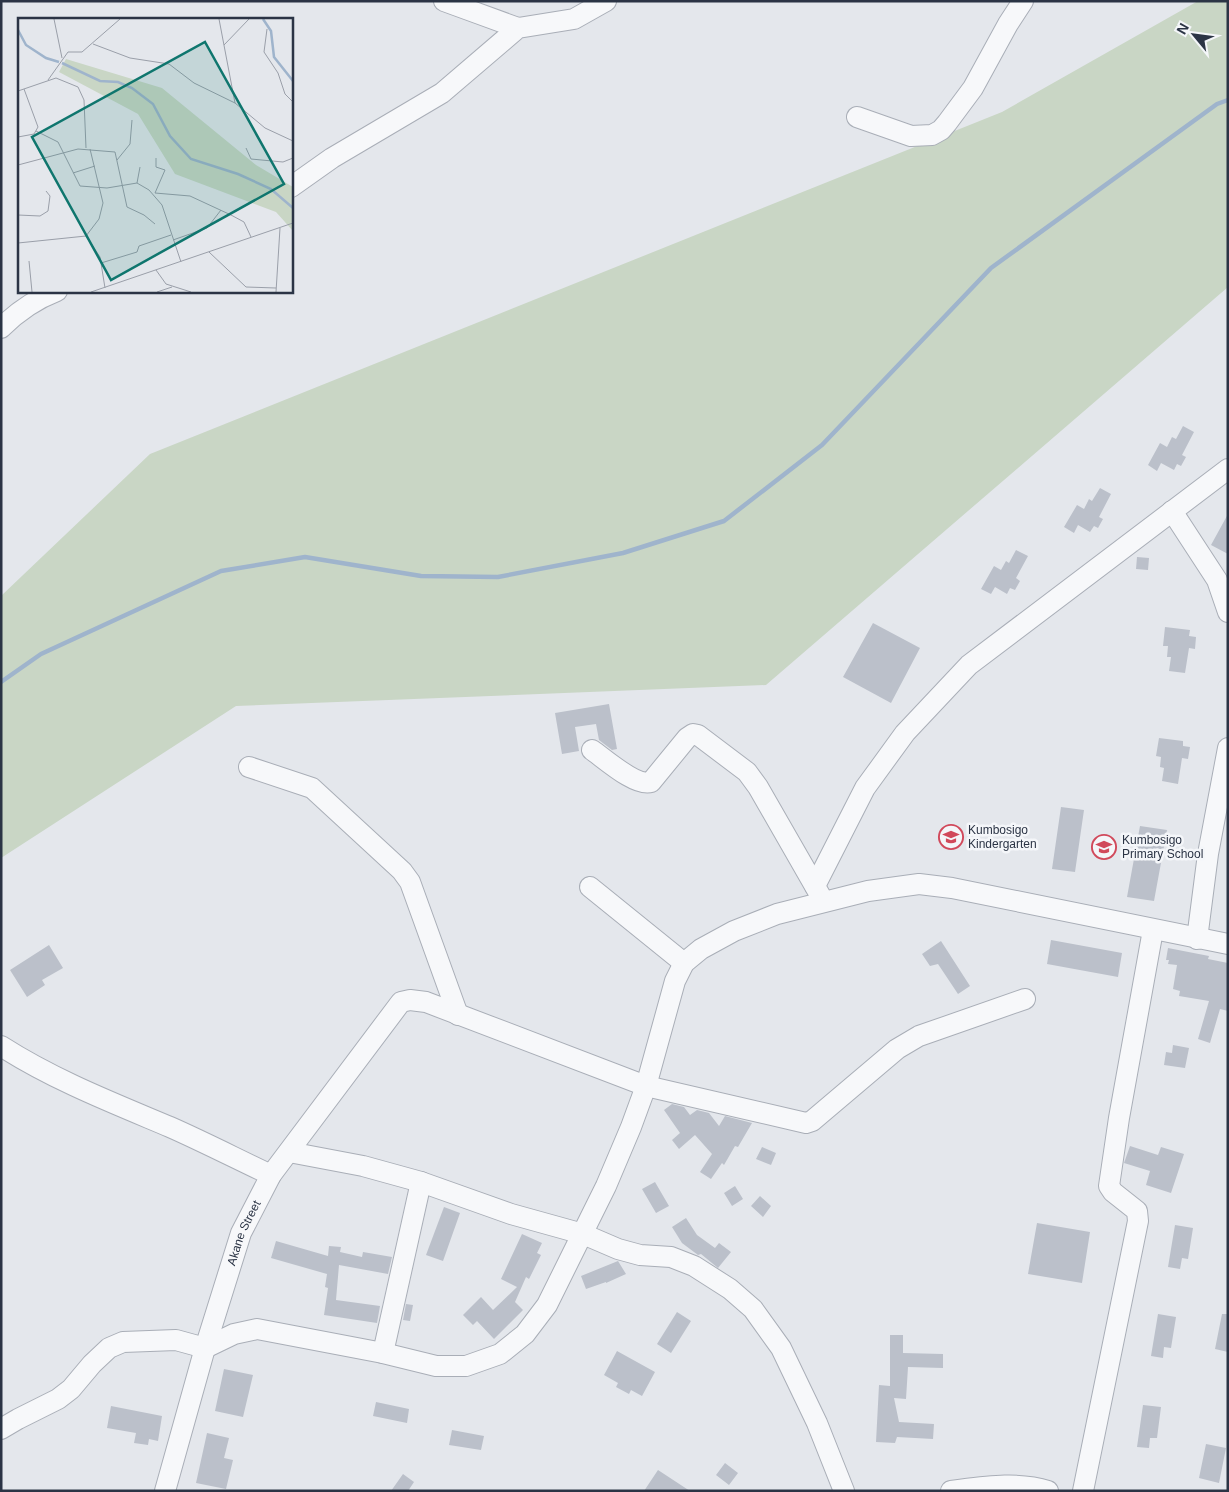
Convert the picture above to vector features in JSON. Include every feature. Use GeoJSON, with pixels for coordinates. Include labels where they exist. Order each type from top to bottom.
{"type":"FeatureCollection","features":[{"type":"Feature","properties":{"kind":"street"},"geometry":{"type":"LineString","coordinates":[[444,1],[518,28],[574,19],[606,1]]}},
{"type":"Feature","properties":{"kind":"street"},"geometry":{"type":"LineString","coordinates":[[858,117],[911,136],[932,135],[941,130],[972,88],[1023,1]]}},
{"type":"Feature","properties":{"kind":"street"},"geometry":{"type":"LineString","coordinates":[[292,185],[332,158],[442,93],[518,28]]}},
{"type":"Feature","properties":{"kind":"street"},"geometry":{"type":"LineString","coordinates":[[1,328],[13,316],[55,292]]}},
{"type":"Feature","properties":{"kind":"street"},"geometry":{"type":"LineString","coordinates":[[820,894],[865,788],[905,733],[969,665],[1228,469]]}},
{"type":"Feature","properties":{"kind":"street"},"geometry":{"type":"LineString","coordinates":[[1172,511],[1217,580],[1228,612]]}},
{"type":"Feature","properties":{"kind":"street"},"geometry":{"type":"LineString","coordinates":[[592,750],[635,780],[646,784],[651,782],[687,738],[693,734],[698,735],[747,772],[758,787],[820,894]]}},
{"type":"Feature","properties":{"kind":"street"},"geometry":{"type":"LineString","coordinates":[[1197,939],[1208,854],[1228,748]]}},
{"type":"Feature","properties":{"kind":"street"},"geometry":{"type":"LineString","coordinates":[[249,767],[312,788],[402,871],[410,882],[458,1015],[646,1086],[806,1123],[812,1121],[898,1049],[919,1036],[1026,999]]}},
{"type":"Feature","properties":{"kind":"street"},"geometry":{"type":"LineString","coordinates":[[1,1429],[58,1399],[71,1389],[92,1364],[109,1348],[123,1342],[176,1340],[205,1348],[234,1334],[257,1329],[383,1353],[436,1366],[466,1366],[500,1354],[526,1334],[547,1305],[583,1234],[618,1159],[646,1086],[675,981],[684,963],[701,949],[734,931],[820,894],[868,891],[919,884],[952,888],[1228,944]]}},
{"type":"Feature","properties":{"kind":"street"},"geometry":{"type":"LineString","coordinates":[[590,886],[684,963]]}},
{"type":"Feature","properties":{"kind":"street"},"geometry":{"type":"LineString","coordinates":[[1083,1491],[1138,1221],[1137,1211],[1113,1192],[1109,1186],[1119,1118],[1153,930]]}},
{"type":"Feature","properties":{"kind":"street","name":"Akane Street"},"geometry":{"type":"LineString","coordinates":[[165,1491],[205,1348],[241,1232],[271,1175],[401,1002],[426,1002],[458,1015]]}},
{"type":"Feature","properties":{"kind":"street"},"geometry":{"type":"LineString","coordinates":[[1,1046],[54,1076],[106,1102],[172,1128],[271,1175]]}},
{"type":"Feature","properties":{"kind":"street"},"geometry":{"type":"LineString","coordinates":[[289,1152],[363,1166],[421,1182],[511,1214],[583,1234],[618,1249],[640,1255],[671,1257],[694,1266],[730,1289],[753,1309],[781,1348],[817,1423],[844,1491]]}},
{"type":"Feature","properties":{"kind":"street"},"geometry":{"type":"LineString","coordinates":[[383,1353],[421,1182]]}},
{"type":"Feature","properties":{"kind":"street"},"geometry":{"type":"LineString","coordinates":[[951,1491],[998,1485],[1039,1488],[1048,1491]]}},
{"type":"Feature","properties":{"kind":"green space"},"geometry":{"type":"Polygon","coordinates":[[[1198,1],[1228,1],[1228,287],[766,685],[236,706],[1,858],[1,596],[150,454],[1002,112],[1198,1]]]}},
{"type":"Feature","properties":{"kind":"building"},"geometry":{"type":"Polygon","coordinates":[[[1183,426],[1194,432],[1182,455],[1186,457],[1181,466],[1177,464],[1174,470],[1161,463],[1157,471],[1148,465],[1160,443],[1167,447],[1172,437],[1176,439],[1183,426]]]}},
{"type":"Feature","properties":{"kind":"building"},"geometry":{"type":"Polygon","coordinates":[[[1100,488],[1111,494],[1099,517],[1103,519],[1098,528],[1094,526],[1090,532],[1078,525],[1074,533],[1064,527],[1077,505],[1084,509],[1089,499],[1092,501],[1100,488]]]}},
{"type":"Feature","properties":{"kind":"building"},"geometry":{"type":"Polygon","coordinates":[[[1228,514],[1228,554],[1211,545],[1228,514]]]}},
{"type":"Feature","properties":{"kind":"building"},"geometry":{"type":"Polygon","coordinates":[[[1016,550],[1028,556],[1016,578],[1020,581],[1015,590],[1010,588],[1007,594],[995,587],[991,594],[981,589],[994,566],[1001,570],[1006,561],[1009,563],[1016,550]]]}},
{"type":"Feature","properties":{"kind":"building"},"geometry":{"type":"Polygon","coordinates":[[[1137,557],[1149,558],[1148,570],[1136,569],[1137,557]]]}},
{"type":"Feature","properties":{"kind":"building"},"geometry":{"type":"Polygon","coordinates":[[[873,623],[920,648],[891,703],[843,677],[873,623]]]}},
{"type":"Feature","properties":{"kind":"building"},"geometry":{"type":"Polygon","coordinates":[[[1165,627],[1190,630],[1189,636],[1196,637],[1195,649],[1189,648],[1185,673],[1169,671],[1171,657],[1167,657],[1168,646],[1163,646],[1165,627]]]}},
{"type":"Feature","properties":{"kind":"building"},"geometry":{"type":"Polygon","coordinates":[[[609,704],[617,749],[612,750],[599,740],[596,724],[575,727],[579,751],[562,754],[555,713],[609,704]]]}},
{"type":"Feature","properties":{"kind":"building"},"geometry":{"type":"Polygon","coordinates":[[[1159,738],[1183,741],[1183,746],[1190,747],[1188,759],[1182,758],[1178,784],[1162,781],[1164,768],[1160,767],[1161,757],[1156,756],[1159,738]]]}},
{"type":"Feature","properties":{"kind":"building"},"geometry":{"type":"Polygon","coordinates":[[[1061,807],[1084,810],[1075,872],[1052,869],[1061,807]]]}},
{"type":"Feature","properties":{"kind":"building"},"geometry":{"type":"Polygon","coordinates":[[[1140,826],[1167,830],[1154,901],[1127,897],[1140,826]]]}},
{"type":"Feature","properties":{"kind":"building"},"geometry":{"type":"Polygon","coordinates":[[[1051,940],[1122,953],[1118,977],[1047,964],[1051,940]]]}},
{"type":"Feature","properties":{"kind":"building"},"geometry":{"type":"Polygon","coordinates":[[[941,941],[970,986],[958,994],[938,964],[930,966],[922,954],[941,941]]]}},
{"type":"Feature","properties":{"kind":"building"},"geometry":{"type":"Polygon","coordinates":[[[49,945],[63,968],[42,980],[45,985],[27,997],[10,970],[49,945]]]}},
{"type":"Feature","properties":{"kind":"building"},"geometry":{"type":"Polygon","coordinates":[[[1168,948],[1209,956],[1208,959],[1228,963],[1228,1011],[1220,1009],[1210,1043],[1198,1039],[1209,1001],[1179,996],[1180,991],[1173,989],[1177,965],[1168,964],[1169,960],[1166,960],[1168,948]]]}},
{"type":"Feature","properties":{"kind":"building"},"geometry":{"type":"Polygon","coordinates":[[[1173,1045],[1189,1048],[1185,1068],[1164,1065],[1166,1052],[1172,1053],[1173,1045]]]}},
{"type":"Feature","properties":{"kind":"building"},"geometry":{"type":"Polygon","coordinates":[[[672,1104],[684,1107],[690,1115],[697,1110],[709,1113],[719,1126],[725,1116],[752,1123],[738,1147],[735,1146],[724,1165],[722,1163],[711,1179],[700,1172],[712,1154],[695,1135],[679,1149],[672,1140],[680,1133],[664,1110],[672,1104]]]}},
{"type":"Feature","properties":{"kind":"building"},"geometry":{"type":"Polygon","coordinates":[[[1130,1146],[1158,1155],[1161,1147],[1184,1154],[1171,1193],[1146,1185],[1150,1171],[1124,1163],[1130,1146]]]}},
{"type":"Feature","properties":{"kind":"building"},"geometry":{"type":"Polygon","coordinates":[[[762,1147],[776,1153],[771,1165],[756,1159],[762,1147]]]}},
{"type":"Feature","properties":{"kind":"building"},"geometry":{"type":"Polygon","coordinates":[[[655,1182],[669,1206],[656,1213],[642,1189],[655,1182]]]}},
{"type":"Feature","properties":{"kind":"building"},"geometry":{"type":"Polygon","coordinates":[[[735,1186],[743,1199],[732,1206],[724,1193],[735,1186]]]}},
{"type":"Feature","properties":{"kind":"building"},"geometry":{"type":"Polygon","coordinates":[[[760,1196],[771,1206],[763,1217],[751,1206],[760,1196]]]}},
{"type":"Feature","properties":{"kind":"building"},"geometry":{"type":"Polygon","coordinates":[[[444,1207],[460,1213],[443,1261],[426,1255],[444,1207]]]}},
{"type":"Feature","properties":{"kind":"building"},"geometry":{"type":"Polygon","coordinates":[[[686,1218],[697,1235],[715,1248],[719,1243],[731,1252],[718,1268],[701,1254],[698,1255],[682,1243],[672,1227],[686,1218]]]}},
{"type":"Feature","properties":{"kind":"building"},"geometry":{"type":"Polygon","coordinates":[[[1037,1223],[1090,1232],[1082,1283],[1028,1274],[1037,1223]]]}},
{"type":"Feature","properties":{"kind":"building"},"geometry":{"type":"Polygon","coordinates":[[[1175,1225],[1193,1228],[1188,1259],[1182,1258],[1180,1269],[1168,1267],[1175,1225]]]}},
{"type":"Feature","properties":{"kind":"building"},"geometry":{"type":"Polygon","coordinates":[[[522,1234],[542,1243],[537,1253],[541,1255],[529,1279],[526,1277],[515,1302],[523,1310],[494,1339],[477,1321],[473,1325],[463,1315],[481,1297],[493,1310],[517,1287],[501,1279],[522,1234]]]}},
{"type":"Feature","properties":{"kind":"building"},"geometry":{"type":"Polygon","coordinates":[[[276,1241],[328,1256],[329,1246],[341,1247],[340,1252],[362,1257],[363,1252],[392,1257],[388,1274],[339,1265],[336,1300],[380,1306],[377,1323],[324,1315],[328,1288],[325,1287],[327,1274],[271,1258],[276,1241]]]}},
{"type":"Feature","properties":{"kind":"building"},"geometry":{"type":"Polygon","coordinates":[[[618,1261],[626,1274],[586,1289],[581,1276],[618,1261]]]}},
{"type":"Feature","properties":{"kind":"building"},"geometry":{"type":"Polygon","coordinates":[[[406,1304],[413,1305],[410,1321],[403,1320],[406,1304]]]}},
{"type":"Feature","properties":{"kind":"building"},"geometry":{"type":"Polygon","coordinates":[[[677,1312],[691,1321],[671,1353],[657,1344],[677,1312]]]}},
{"type":"Feature","properties":{"kind":"building"},"geometry":{"type":"Polygon","coordinates":[[[1158,1314],[1176,1317],[1171,1348],[1164,1347],[1163,1358],[1151,1356],[1158,1314]]]}},
{"type":"Feature","properties":{"kind":"building"},"geometry":{"type":"Polygon","coordinates":[[[1222,1314],[1228,1314],[1228,1352],[1215,1349],[1222,1314]]]}},
{"type":"Feature","properties":{"kind":"building"},"geometry":{"type":"Polygon","coordinates":[[[890,1335],[903,1335],[903,1353],[943,1354],[943,1368],[908,1367],[906,1399],[894,1398],[899,1422],[934,1424],[933,1439],[897,1437],[895,1443],[876,1442],[879,1385],[890,1386],[890,1335]]]}},
{"type":"Feature","properties":{"kind":"building"},"geometry":{"type":"Polygon","coordinates":[[[617,1351],[655,1372],[642,1396],[631,1390],[629,1394],[616,1387],[618,1383],[604,1375],[617,1351]]]}},
{"type":"Feature","properties":{"kind":"building"},"geometry":{"type":"Polygon","coordinates":[[[224,1369],[253,1375],[243,1417],[215,1411],[224,1369]]]}},
{"type":"Feature","properties":{"kind":"building"},"geometry":{"type":"Polygon","coordinates":[[[376,1402],[409,1409],[407,1423],[373,1416],[376,1402]]]}},
{"type":"Feature","properties":{"kind":"building"},"geometry":{"type":"Polygon","coordinates":[[[1143,1405],[1161,1407],[1157,1438],[1150,1438],[1149,1448],[1137,1447],[1143,1405]]]}},
{"type":"Feature","properties":{"kind":"building"},"geometry":{"type":"Polygon","coordinates":[[[111,1406],[162,1416],[158,1441],[149,1439],[148,1445],[134,1443],[136,1433],[107,1428],[111,1406]]]}},
{"type":"Feature","properties":{"kind":"building"},"geometry":{"type":"Polygon","coordinates":[[[452,1430],[484,1436],[481,1450],[449,1445],[452,1430]]]}},
{"type":"Feature","properties":{"kind":"building"},"geometry":{"type":"Polygon","coordinates":[[[207,1433],[229,1438],[224,1458],[233,1460],[226,1489],[196,1483],[207,1433]]]}},
{"type":"Feature","properties":{"kind":"building"},"geometry":{"type":"Polygon","coordinates":[[[1206,1444],[1226,1448],[1219,1483],[1199,1478],[1206,1444]]]}},
{"type":"Feature","properties":{"kind":"building"},"geometry":{"type":"Polygon","coordinates":[[[725,1463],[738,1473],[729,1485],[716,1475],[725,1463]]]}},
{"type":"Feature","properties":{"kind":"building"},"geometry":{"type":"Polygon","coordinates":[[[658,1470],[690,1491],[644,1491],[658,1470]]]}},
{"type":"Feature","properties":{"kind":"building"},"geometry":{"type":"Polygon","coordinates":[[[403,1474],[414,1482],[408,1491],[391,1491],[403,1474]]]}},
{"type":"Feature","properties":{"kind":"waterway"},"geometry":{"type":"LineString","coordinates":[[1,682],[41,654],[221,571],[305,557],[421,576],[498,577],[623,553],[724,521],[822,445],[991,268],[1217,104],[1228,100]]}},
{"type":"Feature","properties":{"kind":"place","name":"Kumbosigo Kindergarten"},"geometry":{"type":"Point","coordinates":[951,837]}},
{"type":"Feature","properties":{"kind":"place","name":"Kumbosigo Primary School"},"geometry":{"type":"Point","coordinates":[1104,847]}}]}
